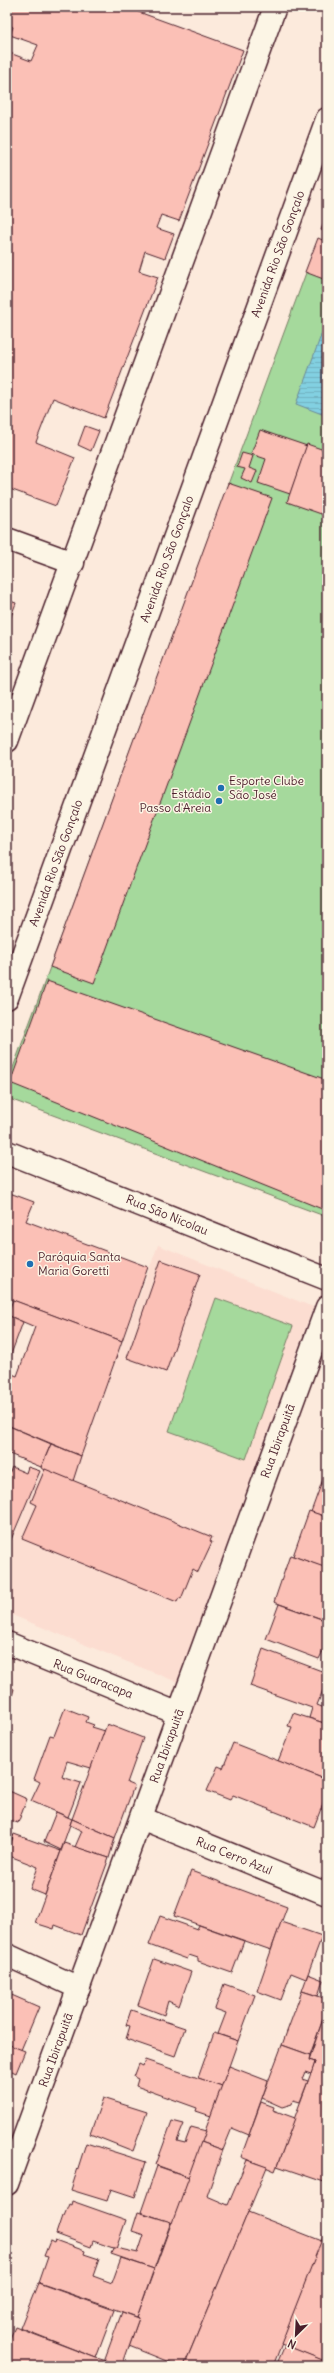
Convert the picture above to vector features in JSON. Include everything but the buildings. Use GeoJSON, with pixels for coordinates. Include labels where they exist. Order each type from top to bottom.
{"type":"FeatureCollection","features":[{"type":"Feature","properties":{"kind":"street"},"geometry":{"type":"LineString","coordinates":[[7,741],[275,7]]}},
{"type":"Feature","properties":{"kind":"street","name":"Avenida Rio São Gonçalo"},"geometry":{"type":"LineString","coordinates":[[7,998],[327,119]]}},
{"type":"Feature","properties":{"kind":"street"},"geometry":{"type":"LineString","coordinates":[[7,539],[73,563]]}},
{"type":"Feature","properties":{"kind":"street","name":"Rua São Nicolau"},"geometry":{"type":"LineString","coordinates":[[7,1152],[327,1279]]}},
{"type":"Feature","properties":{"kind":"street","name":"Rua Ibirapuitã"},"geometry":{"type":"LineString","coordinates":[[7,2184],[327,1307]]}},
{"type":"Feature","properties":{"kind":"street","name":"Rua Guaracapa"},"geometry":{"type":"LineString","coordinates":[[7,1643],[179,1714]]}},
{"type":"Feature","properties":{"kind":"street","name":"Rua Cerro Azul"},"geometry":{"type":"LineString","coordinates":[[141,1818],[327,1894]]}},
{"type":"Feature","properties":{"kind":"street"},"geometry":{"type":"LineString","coordinates":[[7,1955],[79,1988]]}},
{"type":"Feature","properties":{"kind":"shaded area"},"geometry":{"type":"Polygon","coordinates":[[[158,1245],[313,1307],[177,1682],[7,1613],[7,1554],[51,1444],[81,1456],[158,1245]]]}},
{"type":"Feature","properties":{"kind":"green space","name":"Esporte Clube São José"},"geometry":{"type":"Polygon","coordinates":[[[317,243],[327,247],[327,1217],[7,1098],[7,1084],[317,243]]]}},
{"type":"Feature","properties":{"kind":"green space"},"geometry":{"type":"Polygon","coordinates":[[[216,1298],[293,1326],[246,1459],[169,1431],[216,1298]]]}},
{"type":"Feature","properties":{"kind":"water"},"geometry":{"type":"Polygon","coordinates":[[[327,319],[327,416],[296,404],[327,319]]]}},
{"type":"Feature","properties":{"kind":"place","name":"Esporte Clube São José"},"geometry":{"type":"Point","coordinates":[221,788]}},
{"type":"Feature","properties":{"kind":"place","name":"Estádio Passo d'Areia"},"geometry":{"type":"Point","coordinates":[219,801]}},
{"type":"Feature","properties":{"kind":"place","name":"Paróquia Santa Maria Goretti"},"geometry":{"type":"Point","coordinates":[30,1264]}}]}
